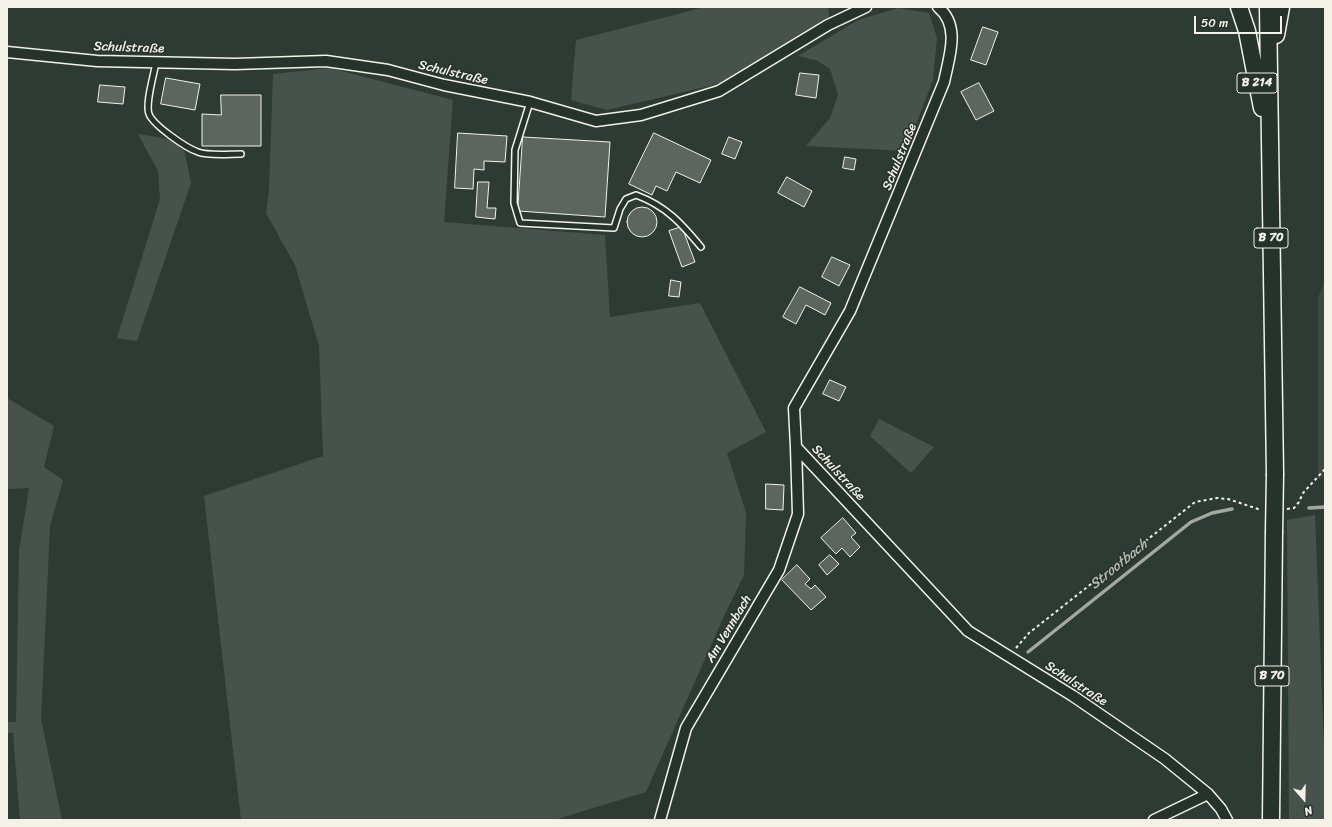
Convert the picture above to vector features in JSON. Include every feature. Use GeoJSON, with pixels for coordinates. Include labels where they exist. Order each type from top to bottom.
{"type":"FeatureCollection","features":[{"type":"Feature","properties":{"kind":"main road","name":"B 214"},"geometry":{"type":"LineString","coordinates":[[1239,7],[1246,31],[1259,91],[1270,159]]}},
{"type":"Feature","properties":{"kind":"main road","name":"B 70"},"geometry":{"type":"LineString","coordinates":[[1268,7],[1275,474],[1271,820]]}},
{"type":"Feature","properties":{"kind":"main road"},"geometry":{"type":"LineString","coordinates":[[1270,82],[1281,7]]}},
{"type":"Feature","properties":{"kind":"street","name":"Schulstraße"},"geometry":{"type":"LineString","coordinates":[[7,52],[97,61],[235,64],[326,61],[388,70],[444,85],[530,102],[596,121],[641,115],[719,91],[828,25],[866,7]]}},
{"type":"Feature","properties":{"kind":"street","name":"Schulstraße"},"geometry":{"type":"LineString","coordinates":[[938,7],[947,14],[952,29],[952,46],[944,82],[850,311],[794,408],[796,447],[968,631],[1073,696],[1158,754],[1208,794],[1221,809],[1227,820]]}},
{"type":"Feature","properties":{"kind":"street","name":"Am Vennbach"},"geometry":{"type":"LineString","coordinates":[[660,820],[686,728],[779,570],[798,514],[796,447]]}},
{"type":"Feature","properties":{"kind":"street"},"geometry":{"type":"LineString","coordinates":[[1154,820],[1208,794]]}},
{"type":"Feature","properties":{"kind":"lane"},"geometry":{"type":"LineString","coordinates":[[156,62],[148,106],[149,115],[154,121],[185,146],[199,153],[241,154]]}},
{"type":"Feature","properties":{"kind":"lane"},"geometry":{"type":"LineString","coordinates":[[530,102],[515,150],[514,203],[520,223],[614,228],[620,209],[626,199],[636,195],[664,208],[682,224],[701,247]]}},
{"type":"Feature","properties":{"kind":"path"},"geometry":{"type":"LineString","coordinates":[[1008,656],[1029,633],[1178,514],[1195,502],[1207,500]]}},
{"type":"Feature","properties":{"kind":"shaded area"},"geometry":{"type":"Polygon","coordinates":[[[705,7],[828,7],[829,17],[718,84],[607,110],[571,100],[576,40],[705,7]]]}},
{"type":"Feature","properties":{"kind":"shaded area"},"geometry":{"type":"Polygon","coordinates":[[[898,8],[929,13],[937,38],[933,80],[906,151],[806,146],[830,118],[838,95],[830,69],[818,61],[798,56],[858,20],[898,8]]]}},
{"type":"Feature","properties":{"kind":"shaded area"},"geometry":{"type":"Polygon","coordinates":[[[330,68],[453,100],[444,222],[605,235],[610,317],[700,303],[766,432],[727,453],[746,513],[744,575],[724,616],[646,792],[554,820],[241,820],[204,496],[323,456],[319,346],[295,265],[266,213],[269,190],[273,74],[330,68]]]}},
{"type":"Feature","properties":{"kind":"shaded area"},"geometry":{"type":"Polygon","coordinates":[[[138,134],[169,139],[184,150],[191,183],[137,341],[117,338],[160,199],[158,171],[138,134]]]}},
{"type":"Feature","properties":{"kind":"shaded area"},"geometry":{"type":"Polygon","coordinates":[[[1325,281],[1325,477],[1318,478],[1318,297],[1325,281]]]}},
{"type":"Feature","properties":{"kind":"shaded area"},"geometry":{"type":"Polygon","coordinates":[[[7,398],[54,426],[44,467],[63,480],[50,526],[41,719],[62,820],[20,820],[13,733],[7,733],[7,722],[16,722],[19,551],[29,488],[7,489],[7,398]]]}},
{"type":"Feature","properties":{"kind":"shaded area"},"geometry":{"type":"Polygon","coordinates":[[[879,419],[934,447],[911,473],[870,436],[879,419]]]}},
{"type":"Feature","properties":{"kind":"shaded area"},"geometry":{"type":"Polygon","coordinates":[[[1315,515],[1325,773],[1325,820],[1289,820],[1287,520],[1315,515]]]}},
{"type":"Feature","properties":{"kind":"building"},"geometry":{"type":"Polygon","coordinates":[[[983,27],[998,32],[986,65],[971,60],[983,27]]]}},
{"type":"Feature","properties":{"kind":"building"},"geometry":{"type":"Polygon","coordinates":[[[800,73],[819,75],[816,98],[796,95],[800,73]]]}},
{"type":"Feature","properties":{"kind":"building"},"geometry":{"type":"Polygon","coordinates":[[[166,78],[200,84],[195,110],[161,104],[166,78]]]}},
{"type":"Feature","properties":{"kind":"building"},"geometry":{"type":"Polygon","coordinates":[[[979,83],[994,111],[976,120],[961,92],[979,83]]]}},
{"type":"Feature","properties":{"kind":"building"},"geometry":{"type":"Polygon","coordinates":[[[100,85],[125,87],[123,104],[98,102],[100,85]]]}},
{"type":"Feature","properties":{"kind":"building"},"geometry":{"type":"Polygon","coordinates":[[[221,95],[261,95],[261,146],[202,146],[202,114],[221,115],[221,95]]]}},
{"type":"Feature","properties":{"kind":"building"},"geometry":{"type":"Polygon","coordinates":[[[458,133],[507,136],[505,162],[484,161],[484,170],[474,169],[473,189],[455,188],[458,133]]]}},
{"type":"Feature","properties":{"kind":"building"},"geometry":{"type":"Polygon","coordinates":[[[654,133],[711,160],[700,183],[676,172],[667,191],[656,186],[652,195],[629,184],[654,133]]]}},
{"type":"Feature","properties":{"kind":"building"},"geometry":{"type":"Polygon","coordinates":[[[523,137],[610,142],[605,217],[518,211],[523,137]]]}},
{"type":"Feature","properties":{"kind":"building"},"geometry":{"type":"Polygon","coordinates":[[[729,137],[742,142],[735,159],[722,154],[729,137]]]}},
{"type":"Feature","properties":{"kind":"building"},"geometry":{"type":"Polygon","coordinates":[[[845,157],[856,159],[854,170],[843,168],[845,157]]]}},
{"type":"Feature","properties":{"kind":"building"},"geometry":{"type":"Polygon","coordinates":[[[787,177],[812,191],[804,207],[778,193],[787,177]]]}},
{"type":"Feature","properties":{"kind":"building"},"geometry":{"type":"Polygon","coordinates":[[[478,182],[489,182],[487,208],[496,208],[495,219],[476,217],[478,182]]]}},
{"type":"Feature","properties":{"kind":"building"},"geometry":{"type":"Polygon","coordinates":[[[642,207],[653,211],[657,222],[653,233],[642,237],[631,233],[627,222],[631,211],[642,207]]]}},
{"type":"Feature","properties":{"kind":"building"},"geometry":{"type":"Polygon","coordinates":[[[682,227],[695,262],[682,267],[669,231],[682,227]]]}},
{"type":"Feature","properties":{"kind":"building"},"geometry":{"type":"Polygon","coordinates":[[[832,257],[850,265],[839,286],[822,277],[832,257]]]}},
{"type":"Feature","properties":{"kind":"building"},"geometry":{"type":"Polygon","coordinates":[[[671,280],[681,282],[679,297],[669,296],[671,280]]]}},
{"type":"Feature","properties":{"kind":"building"},"geometry":{"type":"Polygon","coordinates":[[[800,287],[831,303],[825,315],[806,305],[796,324],[783,317],[800,287]]]}},
{"type":"Feature","properties":{"kind":"building"},"geometry":{"type":"Polygon","coordinates":[[[830,380],[846,387],[839,401],[823,394],[830,380]]]}},
{"type":"Feature","properties":{"kind":"building"},"geometry":{"type":"Polygon","coordinates":[[[766,484],[784,485],[783,510],[766,509],[766,484]]]}},
{"type":"Feature","properties":{"kind":"building"},"geometry":{"type":"Polygon","coordinates":[[[843,518],[856,533],[851,537],[860,547],[850,557],[842,548],[836,554],[821,538],[843,518]]]}},
{"type":"Feature","properties":{"kind":"building"},"geometry":{"type":"Polygon","coordinates":[[[830,555],[839,564],[827,575],[819,565],[830,555]]]}},
{"type":"Feature","properties":{"kind":"building"},"geometry":{"type":"Polygon","coordinates":[[[797,565],[810,579],[805,584],[811,589],[815,585],[826,597],[811,610],[782,580],[797,565]]]}},
{"type":"Feature","properties":{"kind":"waterway","name":"Strootbach"},"geometry":{"type":"LineString","coordinates":[[1309,508],[1325,507]]}},
{"type":"Feature","properties":{"kind":"waterway","name":"Strootbach"},"geometry":{"type":"LineString","coordinates":[[1028,652],[1191,522],[1212,513],[1232,509]]}}]}
